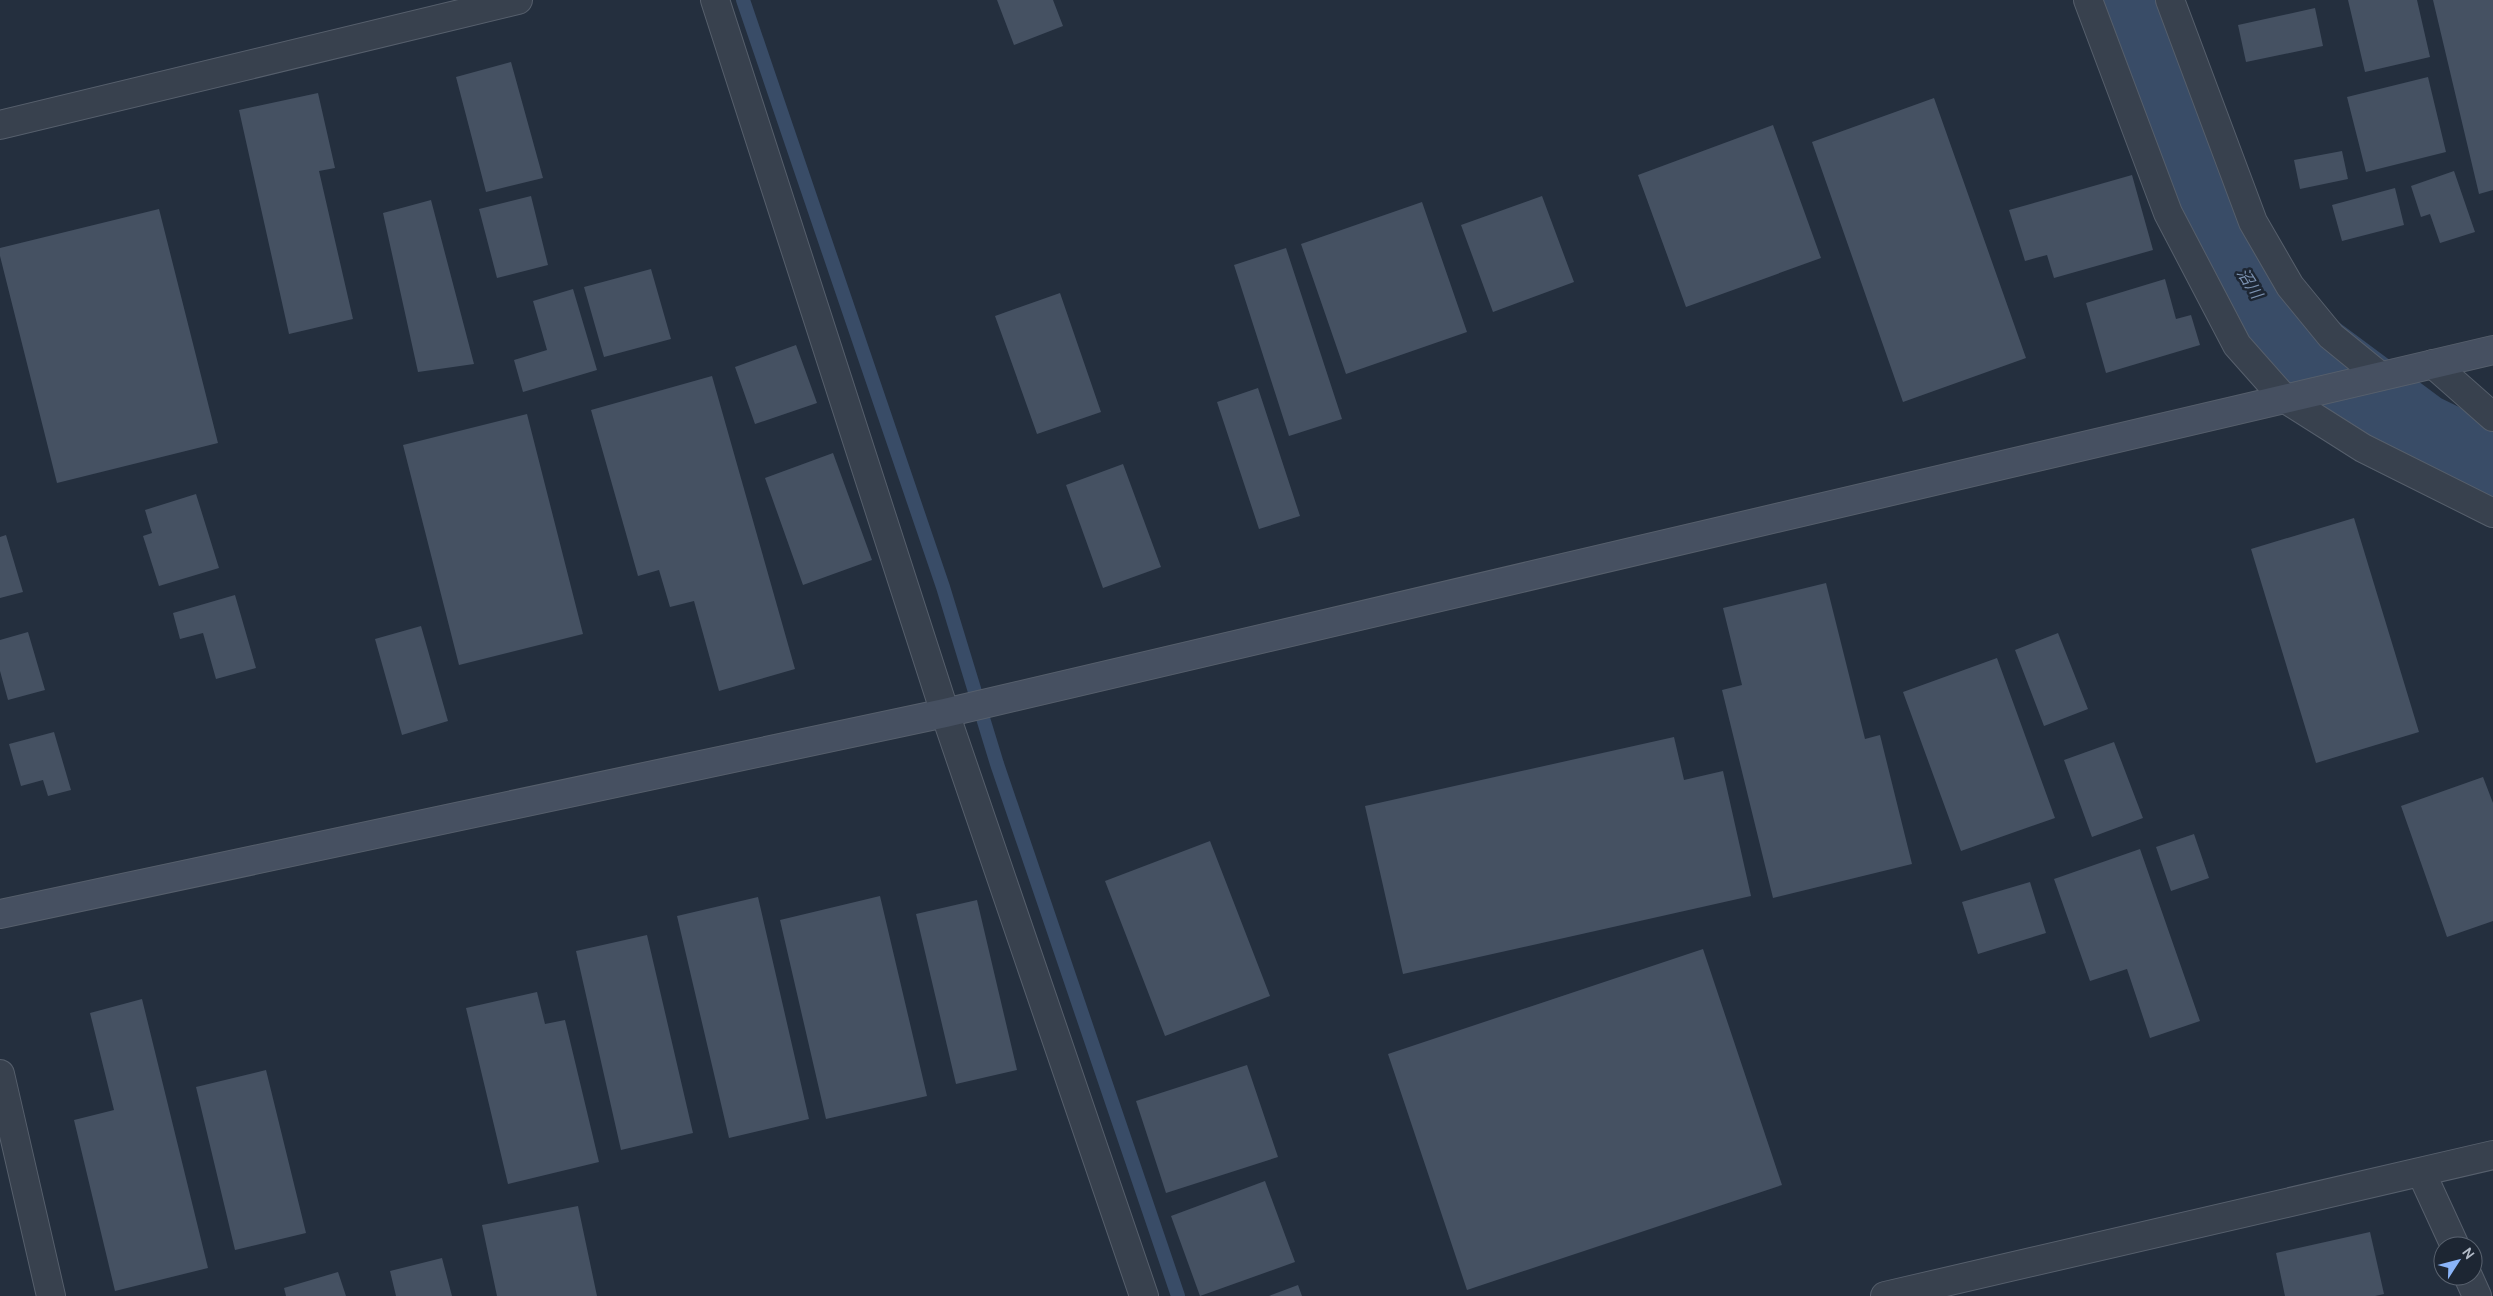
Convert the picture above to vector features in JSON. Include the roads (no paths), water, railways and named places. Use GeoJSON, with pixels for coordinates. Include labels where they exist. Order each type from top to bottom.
{"type":"FeatureCollection","features":[{"type":"Feature","properties":{"kind":"street"},"geometry":{"type":"LineString","coordinates":[[0,125],[518,0]]}},
{"type":"Feature","properties":{"kind":"street"},"geometry":{"type":"LineString","coordinates":[[715,0],[945,713],[1144,1296]]}},
{"type":"Feature","properties":{"kind":"street"},"geometry":{"type":"LineString","coordinates":[[2088,0],[2168,213],[2237,345],[2284,398],[2363,448],[2493,513]]}},
{"type":"Feature","properties":{"kind":"street"},"geometry":{"type":"LineString","coordinates":[[2170,0],[2258,230],[2290,286],[2331,336],[2380,376]]}},
{"type":"Feature","properties":{"kind":"street"},"geometry":{"type":"LineString","coordinates":[[0,914],[945,713],[2493,350]]}},
{"type":"Feature","properties":{"kind":"street"},"geometry":{"type":"LineString","coordinates":[[2433,364],[2493,417]]}},
{"type":"Feature","properties":{"kind":"street"},"geometry":{"type":"LineString","coordinates":[[0,1074],[51,1296]]}},
{"type":"Feature","properties":{"kind":"street"},"geometry":{"type":"LineString","coordinates":[[1885,1296],[2493,1155]]}},
{"type":"Feature","properties":{"kind":"street"},"geometry":{"type":"LineString","coordinates":[[2421,1172],[2450,1236]]}},
{"type":"Feature","properties":{"kind":"waterway"},"geometry":{"type":"LineString","coordinates":[[743,0],[943,587],[997,764],[1178,1296]]}},
{"type":"Feature","properties":{"kind":"waterway","name":"沼川"},"geometry":{"type":"LineString","coordinates":[[2127,0],[2195,196],[2277,326],[2421,433],[2493,468]]}}]}
